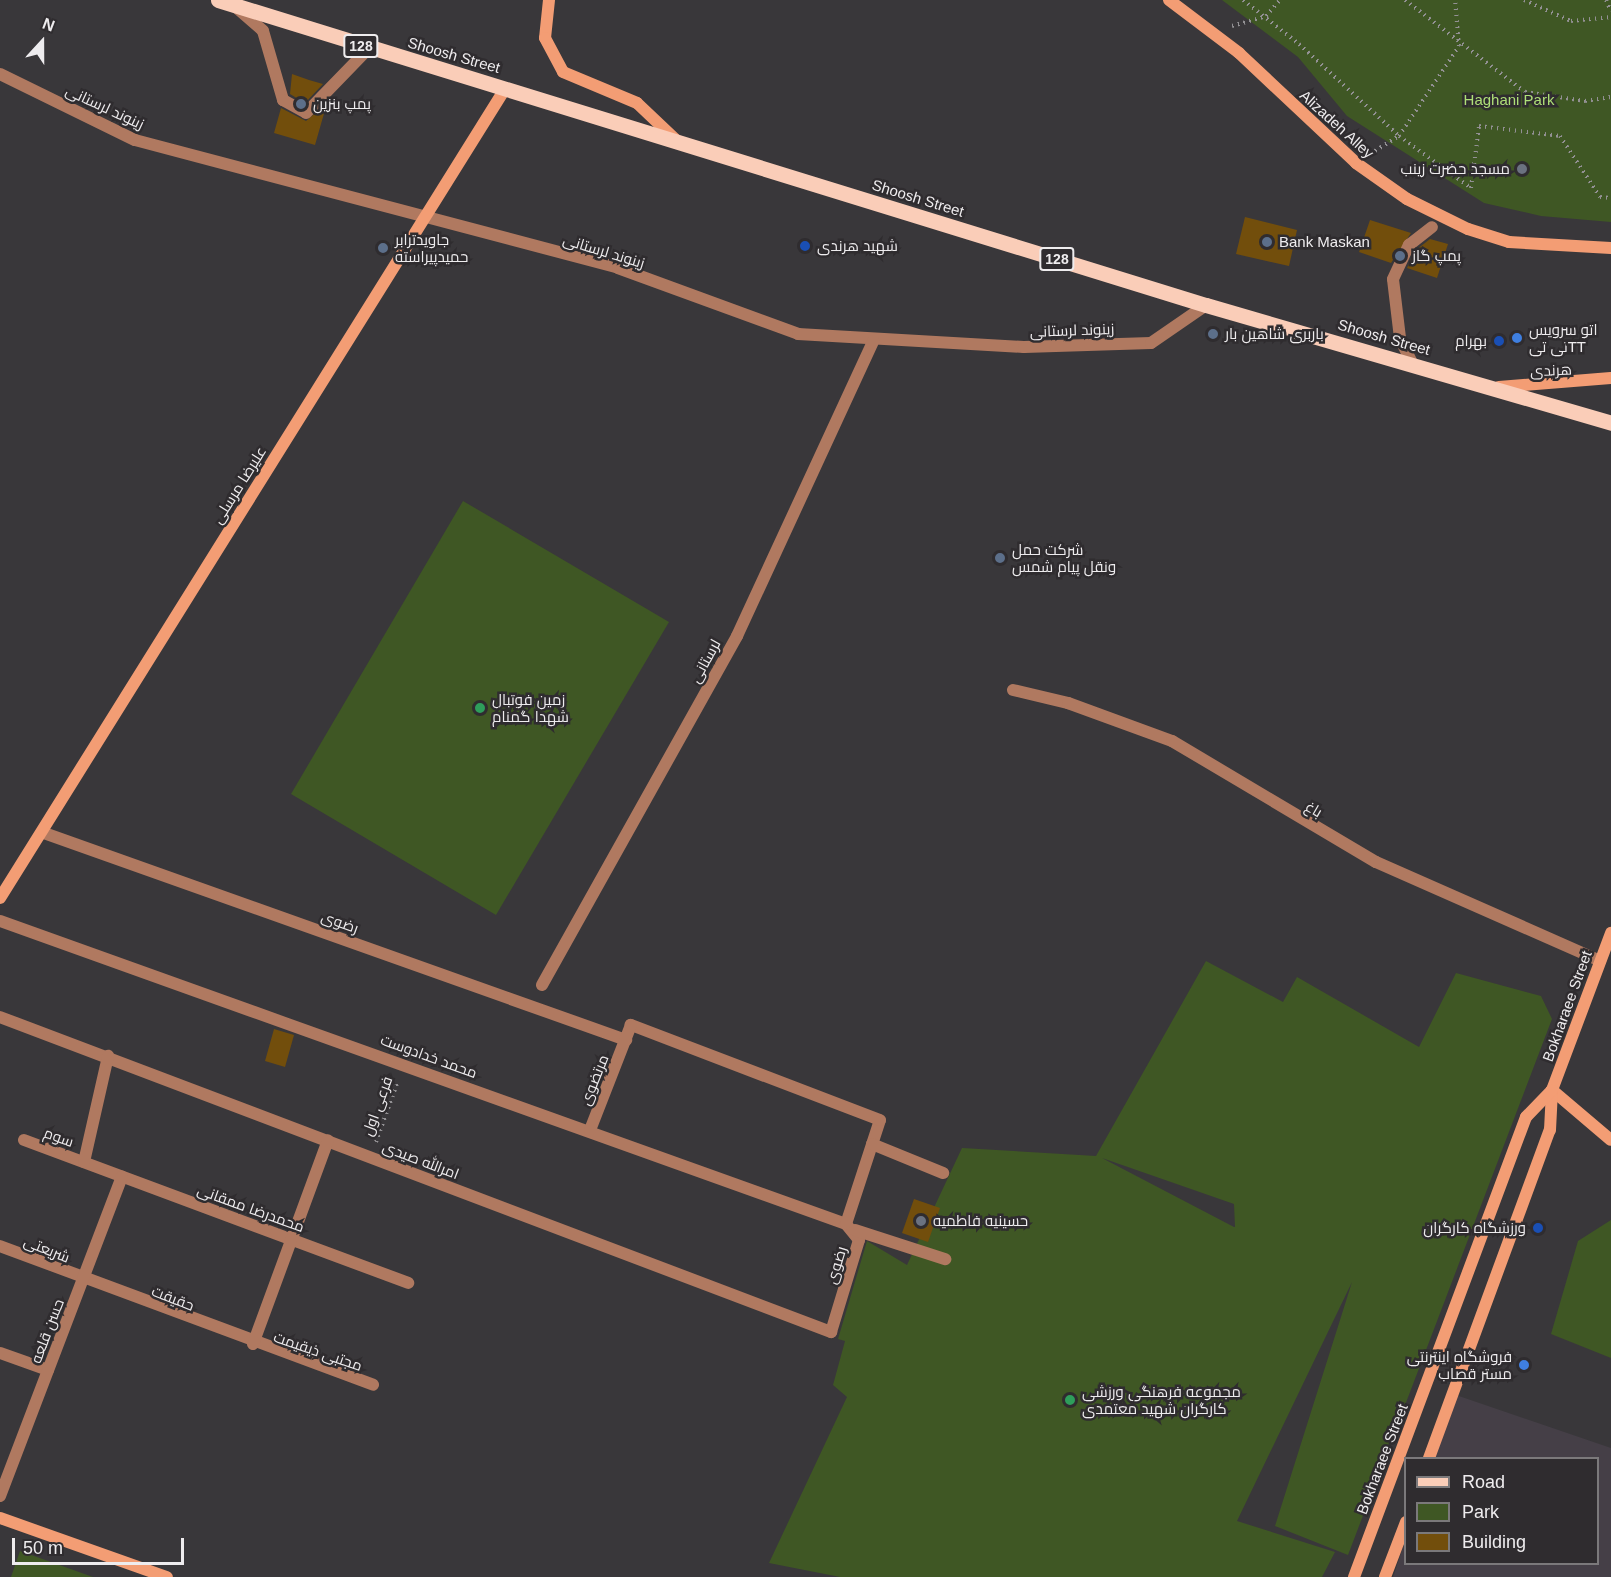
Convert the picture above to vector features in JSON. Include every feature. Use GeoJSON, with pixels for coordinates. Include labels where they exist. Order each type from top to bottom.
{"type":"FeatureCollection","features":[{"type":"Feature","properties":{"kind":"main road","name":"Shoosh Street"},"geometry":{"type":"LineString","coordinates":[[224,2],[368,49],[1206,305],[1412,363],[1611,423]]}},
{"type":"Feature","properties":{"kind":"street"},"geometry":{"type":"LineString","coordinates":[[549,0],[545,38],[564,72],[637,103],[678,143]]}},
{"type":"Feature","properties":{"kind":"street","name":"Alizadeh Alley"},"geometry":{"type":"LineString","coordinates":[[1169,0],[1212,31],[1356,163],[1407,199],[1488,236],[1611,248]]}},
{"type":"Feature","properties":{"kind":"street"},"geometry":{"type":"LineString","coordinates":[[224,2],[263,31],[283,100],[306,113],[368,49]]}},
{"type":"Feature","properties":{"kind":"street","name":"زینوند لرستانی"},"geometry":{"type":"LineString","coordinates":[[0,74],[135,140],[424,219],[618,268],[798,334],[873,341],[1024,347],[1151,343],[1206,305]]}},
{"type":"Feature","properties":{"kind":"street","name":"علیرضا مرسلی"},"geometry":{"type":"LineString","coordinates":[[0,897],[44,833],[505,89]]}},
{"type":"Feature","properties":{"kind":"street"},"geometry":{"type":"LineString","coordinates":[[1412,363],[1400,338],[1393,279],[1409,245],[1432,227]]}},
{"type":"Feature","properties":{"kind":"street","name":"لرستانی"},"geometry":{"type":"LineString","coordinates":[[542,985],[736,636],[873,341]]}},
{"type":"Feature","properties":{"kind":"street","name":"هرندی"},"geometry":{"type":"LineString","coordinates":[[1491,388],[1587,384],[1611,378]]}},
{"type":"Feature","properties":{"kind":"street","name":"باغ"},"geometry":{"type":"LineString","coordinates":[[1013,690],[1068,703],[1172,741],[1376,862],[1600,961]]}},
{"type":"Feature","properties":{"kind":"street","name":"رضوی"},"geometry":{"type":"LineString","coordinates":[[44,833],[626,1040],[631,1025],[880,1120],[850,1227],[859,1240],[831,1332]]}},
{"type":"Feature","properties":{"kind":"street","name":"محمد خدادوست"},"geometry":{"type":"LineString","coordinates":[[0,921],[405,1063],[850,1227],[945,1259]]}},
{"type":"Feature","properties":{"kind":"street","name":"Bokharaee Street"},"geometry":{"type":"LineString","coordinates":[[1429,1457],[1550,1130],[1552,1090],[1611,933]]}},
{"type":"Feature","properties":{"kind":"street","name":"امرالله صیدی"},"geometry":{"type":"LineString","coordinates":[[0,1017],[108,1056],[831,1332]]}},
{"type":"Feature","properties":{"kind":"street","name":"مرتضوی"},"geometry":{"type":"LineString","coordinates":[[590,1130],[626,1040]]}},
{"type":"Feature","properties":{"kind":"street"},"geometry":{"type":"LineString","coordinates":[[84,1162],[108,1056]]}},
{"type":"Feature","properties":{"kind":"street"},"geometry":{"type":"LineString","coordinates":[[1552,1090],[1611,1140]]}},
{"type":"Feature","properties":{"kind":"street","name":"Bokharaee Street"},"geometry":{"type":"LineString","coordinates":[[1354,1577],[1526,1117],[1552,1090]]}},
{"type":"Feature","properties":{"kind":"street","name":"سوم"},"geometry":{"type":"LineString","coordinates":[[24,1140],[84,1162]]}},
{"type":"Feature","properties":{"kind":"street"},"geometry":{"type":"LineString","coordinates":[[253,1344],[328,1140]]}},
{"type":"Feature","properties":{"kind":"street"},"geometry":{"type":"LineString","coordinates":[[872,1144],[943,1173]]}},
{"type":"Feature","properties":{"kind":"street","name":"محمدرضا ممقانی"},"geometry":{"type":"LineString","coordinates":[[84,1162],[408,1283]]}},
{"type":"Feature","properties":{"kind":"street","name":"حسن قلعه"},"geometry":{"type":"LineString","coordinates":[[0,1496],[122,1176]]}},
{"type":"Feature","properties":{"kind":"street","name":"شریعتی"},"geometry":{"type":"LineString","coordinates":[[0,1246],[83,1279]]}},
{"type":"Feature","properties":{"kind":"street","name":"حقیقت"},"geometry":{"type":"LineString","coordinates":[[83,1279],[253,1344]]}},
{"type":"Feature","properties":{"kind":"street","name":"مجتبی ذیقیمت"},"geometry":{"type":"LineString","coordinates":[[253,1344],[373,1385]]}},
{"type":"Feature","properties":{"kind":"street"},"geometry":{"type":"LineString","coordinates":[[0,1353],[48,1370]]}},
{"type":"Feature","properties":{"kind":"street"},"geometry":{"type":"LineString","coordinates":[[0,1518],[167,1577]]}},
{"type":"Feature","properties":{"kind":"street"},"geometry":{"type":"LineString","coordinates":[[1385,1577],[1404,1527]]}},
{"type":"Feature","properties":{"kind":"path"},"geometry":{"type":"LineString","coordinates":[[1243,0],[1266,16],[1399,136],[1471,188],[1479,126],[1560,136],[1600,197],[1611,198]]}},
{"type":"Feature","properties":{"kind":"path"},"geometry":{"type":"LineString","coordinates":[[1212,31],[1266,16],[1280,0]]}},
{"type":"Feature","properties":{"kind":"path"},"geometry":{"type":"LineString","coordinates":[[1405,0],[1459,46],[1525,92],[1585,101],[1611,97]]}},
{"type":"Feature","properties":{"kind":"path"},"geometry":{"type":"LineString","coordinates":[[1356,163],[1399,136],[1459,46],[1455,0]]}},
{"type":"Feature","properties":{"kind":"path"},"geometry":{"type":"LineString","coordinates":[[1524,0],[1571,21],[1611,17]]}},
{"type":"Feature","properties":{"kind":"path"},"geometry":{"type":"LineString","coordinates":[[1606,0],[1611,11]]}},
{"type":"Feature","properties":{"kind":"path","name":"فرعی اول"},"geometry":{"type":"LineString","coordinates":[[371,1157],[405,1063]]}},
{"type":"Feature","properties":{"kind":"shaded area"},"geometry":{"type":"Polygon","coordinates":[[[1456,1395],[1611,1448],[1611,1577],[1393,1577],[1404,1544],[1404,1565],[1599,1565],[1599,1457],[1434,1457],[1456,1395]]]}},
{"type":"Feature","properties":{"kind":"green space","name":"Haghani Park"},"geometry":{"type":"Polygon","coordinates":[[[1222,0],[1611,0],[1611,222],[1541,216],[1484,203],[1347,116],[1298,57],[1222,0]]]}},
{"type":"Feature","properties":{"kind":"green space","name":"زمین فوتبال شهدا گمنام"},"geometry":{"type":"Polygon","coordinates":[[[463,501],[669,622],[496,915],[291,794],[463,501]]]}},
{"type":"Feature","properties":{"kind":"green space"},"geometry":{"type":"Polygon","coordinates":[[[1206,961],[1283,1002],[1297,977],[1419,1047],[1456,973],[1541,996],[1552,1019],[1348,1555],[1275,1526],[1352,1282],[1237,1521],[1335,1552],[1322,1577],[840,1577],[769,1563],[847,1397],[833,1385],[845,1341],[838,1339],[867,1241],[907,1265],[962,1148],[1096,1156],[1206,961]],[[1102,1158],[1235,1227],[1234,1204],[1102,1158]]]}},
{"type":"Feature","properties":{"kind":"green space"},"geometry":{"type":"Polygon","coordinates":[[[1611,1220],[1611,1358],[1551,1334],[1578,1241],[1611,1220]]]}},
{"type":"Feature","properties":{"kind":"green space"},"geometry":{"type":"Polygon","coordinates":[[[20,1551],[93,1577],[11,1577],[20,1551]]]}},
{"type":"Feature","properties":{"kind":"building"},"geometry":{"type":"Polygon","coordinates":[[[292,74],[323,84],[305,103],[290,94],[292,74]]]}},
{"type":"Feature","properties":{"kind":"building"},"geometry":{"type":"Polygon","coordinates":[[[327,103],[315,145],[274,133],[281,108],[306,121],[327,103]]]}},
{"type":"Feature","properties":{"kind":"building","name":"Bank Maskan"},"geometry":{"type":"Polygon","coordinates":[[[1245,217],[1297,230],[1289,266],[1236,254],[1245,217]]]}},
{"type":"Feature","properties":{"kind":"building"},"geometry":{"type":"Polygon","coordinates":[[[1370,220],[1411,233],[1391,263],[1359,252],[1370,220]]]}},
{"type":"Feature","properties":{"kind":"building"},"geometry":{"type":"Polygon","coordinates":[[[1430,239],[1448,244],[1437,278],[1407,268],[1416,250],[1430,239]]]}},
{"type":"Feature","properties":{"kind":"building"},"geometry":{"type":"Polygon","coordinates":[[[274,1029],[294,1035],[285,1067],[265,1061],[274,1029]]]}},
{"type":"Feature","properties":{"kind":"building","name":"حسینیه فاطمیه"},"geometry":{"type":"Polygon","coordinates":[[[914,1199],[940,1208],[928,1242],[902,1233],[914,1199]]]}},
{"type":"Feature","properties":{"kind":"place","name":"پمپ بنزین"},"geometry":{"type":"Point","coordinates":[301,104]}},
{"type":"Feature","properties":{"kind":"place","name":"مسجد حضرت زینب"},"geometry":{"type":"Point","coordinates":[1522,169]}},
{"type":"Feature","properties":{"kind":"place","name":"Bank Maskan"},"geometry":{"type":"Point","coordinates":[1267,242]}},
{"type":"Feature","properties":{"kind":"place","name":"شهید هرندی"},"geometry":{"type":"Point","coordinates":[805,246]}},
{"type":"Feature","properties":{"kind":"place","name":"جاویدترابر حمیدپیراسته"},"geometry":{"type":"Point","coordinates":[383,248]}},
{"type":"Feature","properties":{"kind":"place","name":"پمپ گاز"},"geometry":{"type":"Point","coordinates":[1400,256]}},
{"type":"Feature","properties":{"kind":"place","name":"باربری شاهین بار"},"geometry":{"type":"Point","coordinates":[1213,334]}},
{"type":"Feature","properties":{"kind":"place","name":"اتو سرویس تی تیTT"},"geometry":{"type":"Point","coordinates":[1517,338]}},
{"type":"Feature","properties":{"kind":"place","name":"بهرام"},"geometry":{"type":"Point","coordinates":[1499,341]}},
{"type":"Feature","properties":{"kind":"place","name":"شرکت حمل ونقل پیام شمس"},"geometry":{"type":"Point","coordinates":[1000,558]}},
{"type":"Feature","properties":{"kind":"place","name":"زمین فوتبال شهدا گمنام"},"geometry":{"type":"Point","coordinates":[480,708]}},
{"type":"Feature","properties":{"kind":"place","name":"حسینیه فاطمیه"},"geometry":{"type":"Point","coordinates":[921,1221]}},
{"type":"Feature","properties":{"kind":"place","name":"ورزشگاه کارگران"},"geometry":{"type":"Point","coordinates":[1538,1228]}},
{"type":"Feature","properties":{"kind":"place","name":"فروشگاه اینترنتی مستر قصاب"},"geometry":{"type":"Point","coordinates":[1524,1365]}},
{"type":"Feature","properties":{"kind":"place","name":"مجموعه فرهنگی ورزشی کارگران شهید معتمدی"},"geometry":{"type":"Point","coordinates":[1070,1400]}}]}
